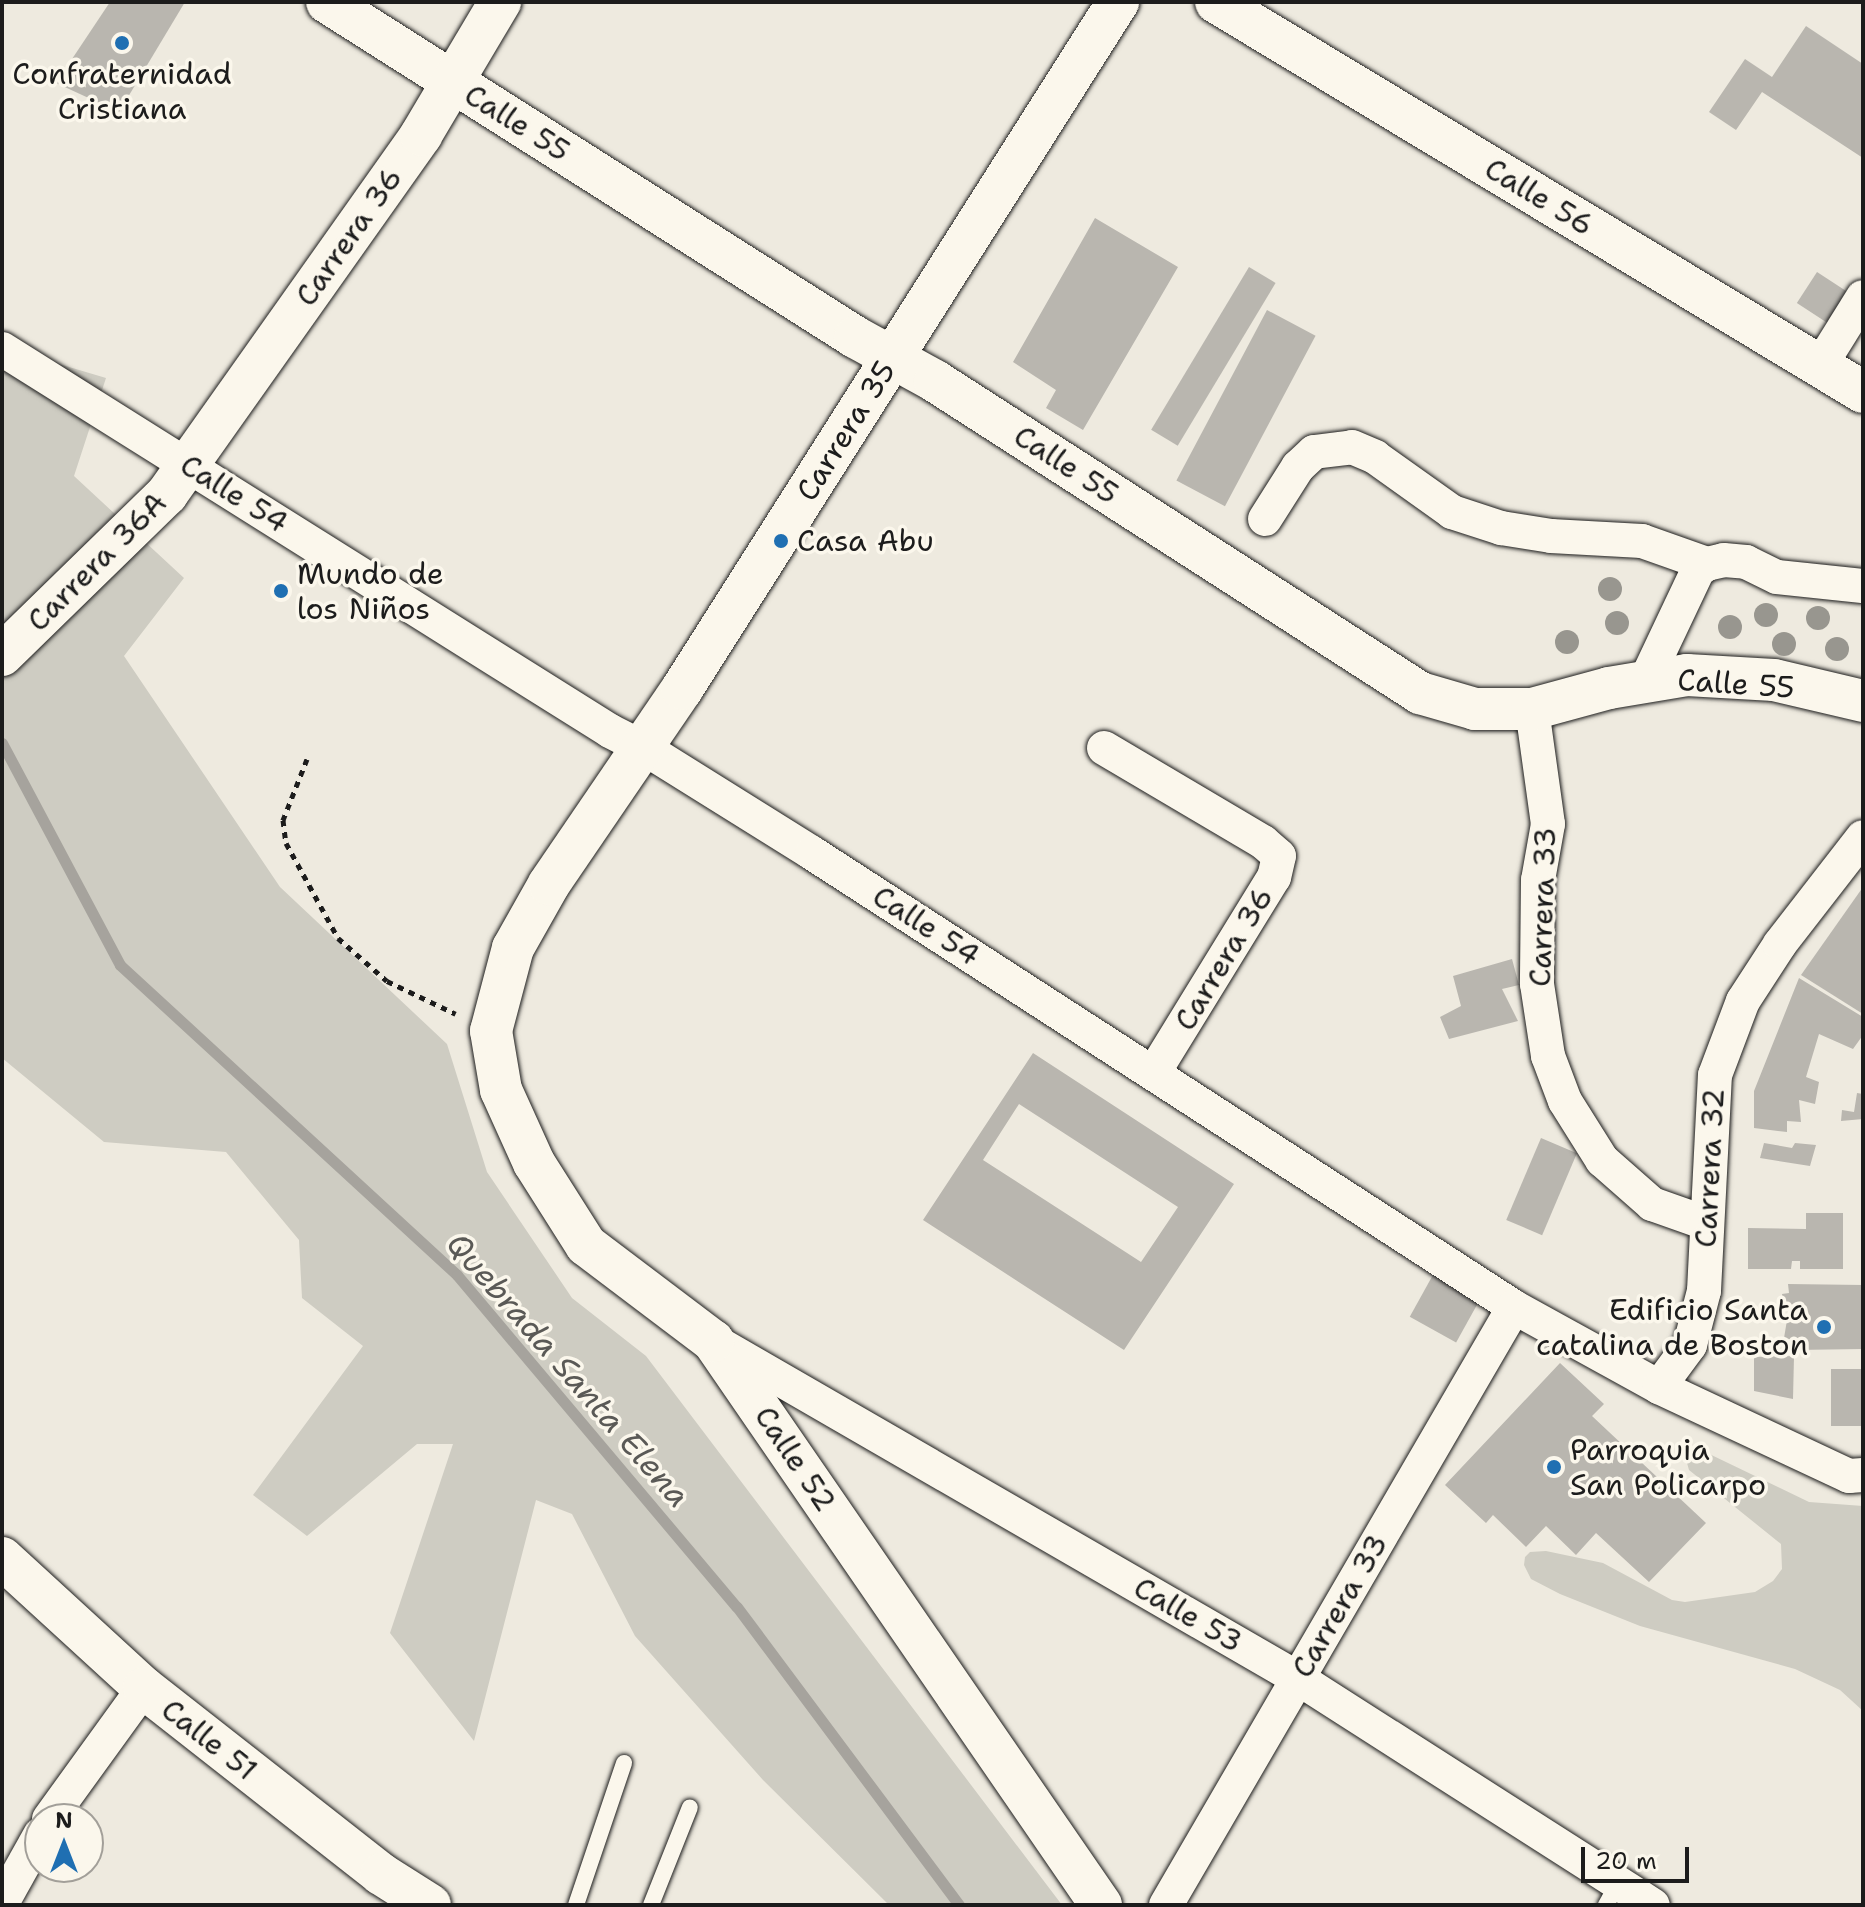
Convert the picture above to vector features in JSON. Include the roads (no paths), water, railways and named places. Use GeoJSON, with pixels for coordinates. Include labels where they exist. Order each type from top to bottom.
{"type":"FeatureCollection","features":[{"type":"Feature","properties":{"kind":"street","name":"Calle 55"},"geometry":{"type":"LineString","coordinates":[[327,2],[855,337],[894,355],[1420,693],[1475,709],[1532,709],[1687,675],[1774,680],[1863,701]]}},
{"type":"Feature","properties":{"kind":"street","name":"Carrera 36"},"geometry":{"type":"LineString","coordinates":[[187,465],[421,135],[500,2]]}},
{"type":"Feature","properties":{"kind":"street","name":"Carrera 35"},"geometry":{"type":"LineString","coordinates":[[491,1031],[513,948],[549,884],[644,748],[1118,2]]}},
{"type":"Feature","properties":{"kind":"street","name":"Calle 56"},"geometry":{"type":"LineString","coordinates":[[1216,2],[1863,392]]}},
{"type":"Feature","properties":{"kind":"street"},"geometry":{"type":"LineString","coordinates":[[1820,366],[1863,297]]}},
{"type":"Feature","properties":{"kind":"street","name":"Calle 54"},"geometry":{"type":"LineString","coordinates":[[2,349],[610,731],[644,748],[1154,1072],[1514,1307],[1659,1387],[1849,1476],[1863,1475]]}},
{"type":"Feature","properties":{"kind":"street"},"geometry":{"type":"LineString","coordinates":[[1265,519],[1298,467],[1314,452],[1352,447],[1375,457],[1452,512],[1501,528],[1551,536],[1642,541],[1707,564]]}},
{"type":"Feature","properties":{"kind":"street","name":"Carrera 36A"},"geometry":{"type":"LineString","coordinates":[[2,655],[133,531],[187,465]]}},
{"type":"Feature","properties":{"kind":"street"},"geometry":{"type":"LineString","coordinates":[[1645,682],[1698,570],[1707,564],[1724,560],[1746,562],[1777,577],[1863,586]]}},
{"type":"Feature","properties":{"kind":"street","name":"Carrera 33"},"geometry":{"type":"LineString","coordinates":[[1532,709],[1548,824],[1538,880],[1537,984],[1548,1056],[1565,1101],[1602,1160],[1652,1204],[1706,1223]]}},
{"type":"Feature","properties":{"kind":"street","name":"Carrera 36"},"geometry":{"type":"LineString","coordinates":[[1104,748],[1263,842],[1279,856],[1274,877],[1154,1072]]}},
{"type":"Feature","properties":{"kind":"street","name":"Carrera 32"},"geometry":{"type":"LineString","coordinates":[[1659,1387],[1690,1345],[1704,1291],[1715,1075],[1743,1001],[1780,944],[1863,837]]}},
{"type":"Feature","properties":{"kind":"street","name":"Calle 52"},"geometry":{"type":"LineString","coordinates":[[491,1031],[501,1090],[534,1163],[586,1245],[713,1341],[1101,1905]]}},
{"type":"Feature","properties":{"kind":"street","name":"Carrera 33"},"geometry":{"type":"LineString","coordinates":[[1166,1905],[1514,1307]]}},
{"type":"Feature","properties":{"kind":"street","name":"Calle 53"},"geometry":{"type":"LineString","coordinates":[[713,1341],[1299,1679],[1612,1894],[1653,1905]]}},
{"type":"Feature","properties":{"kind":"street","name":"Calle 51"},"geometry":{"type":"LineString","coordinates":[[2,1558],[144,1688],[381,1874],[430,1905]]}},
{"type":"Feature","properties":{"kind":"street"},"geometry":{"type":"LineString","coordinates":[[61,1803],[144,1688]]}},
{"type":"Feature","properties":{"kind":"street"},"geometry":{"type":"LineString","coordinates":[[2,1903],[24,1864]]}},
{"type":"Feature","properties":{"kind":"lane"},"geometry":{"type":"LineString","coordinates":[[576,1905],[624,1763]]}},
{"type":"Feature","properties":{"kind":"lane"},"geometry":{"type":"LineString","coordinates":[[651,1905],[690,1807]]}},
{"type":"Feature","properties":{"kind":"waterway","name":"Quebrada Santa Elena"},"geometry":{"type":"LineString","coordinates":[[2,743],[120,965],[457,1275],[737,1607],[959,1905]]}},
{"type":"Feature","properties":{"kind":"place","name":"Confraternidad Cristiana"},"geometry":{"type":"Point","coordinates":[122,43]}},
{"type":"Feature","properties":{"kind":"place","name":"Casa Abu"},"geometry":{"type":"Point","coordinates":[781,541]}},
{"type":"Feature","properties":{"kind":"place","name":"Mundo de los Niños"},"geometry":{"type":"Point","coordinates":[281,591]}},
{"type":"Feature","properties":{"kind":"place","name":"Edificio Santa catalina de Boston"},"geometry":{"type":"Point","coordinates":[1824,1327]}},
{"type":"Feature","properties":{"kind":"place","name":"Parroquia San Policarpo"},"geometry":{"type":"Point","coordinates":[1554,1467]}}]}
